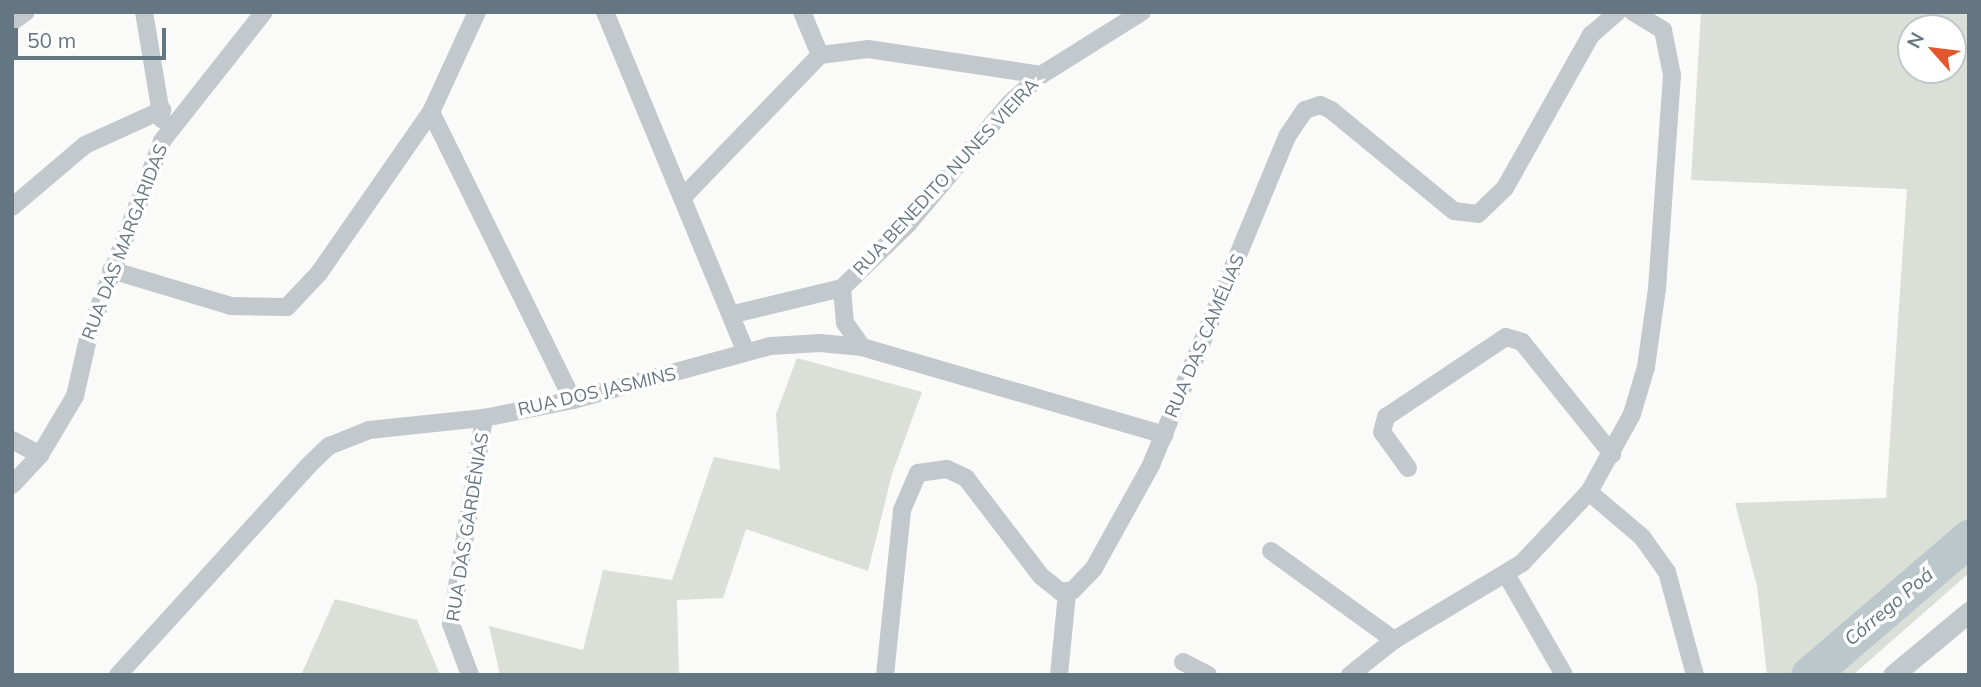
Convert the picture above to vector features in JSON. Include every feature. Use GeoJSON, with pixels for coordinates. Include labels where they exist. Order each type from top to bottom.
{"type":"FeatureCollection","features":[{"type":"Feature","properties":{"kind":"street"},"geometry":{"type":"LineString","coordinates":[[12,23],[26,12]]}},
{"type":"Feature","properties":{"kind":"street"},"geometry":{"type":"LineString","coordinates":[[145,12],[162,110],[162,141]]}},
{"type":"Feature","properties":{"kind":"street","name":"RUA DAS MARGARIDAS"},"geometry":{"type":"LineString","coordinates":[[12,485],[40,455],[75,396],[111,270],[162,141],[264,12]]}},
{"type":"Feature","properties":{"kind":"street"},"geometry":{"type":"LineString","coordinates":[[111,270],[241,308],[287,307],[320,273],[431,112],[477,12]]}},
{"type":"Feature","properties":{"kind":"street"},"geometry":{"type":"LineString","coordinates":[[605,12],[734,314],[746,352]]}},
{"type":"Feature","properties":{"kind":"street"},"geometry":{"type":"LineString","coordinates":[[802,12],[820,55]]}},
{"type":"Feature","properties":{"kind":"street","name":"RUA BENEDITO NUNES VIEIRA"},"geometry":{"type":"LineString","coordinates":[[862,347],[845,323],[842,288],[908,223],[1010,103],[1041,75],[1142,12]]}},
{"type":"Feature","properties":{"kind":"street","name":"RUA DAS CAMÉLIAS"},"geometry":{"type":"LineString","coordinates":[[1067,593],[1094,568],[1126,517],[1164,435],[1288,135],[1305,110],[1320,105],[1331,110],[1454,211],[1478,214],[1505,188],[1591,35],[1617,12]]}},
{"type":"Feature","properties":{"kind":"street"},"geometry":{"type":"LineString","coordinates":[[1350,675],[1394,640],[1506,574],[1549,537],[1589,492],[1612,454],[1646,367],[1672,75],[1663,30],[1633,12]]}},
{"type":"Feature","properties":{"kind":"street"},"geometry":{"type":"LineString","coordinates":[[683,197],[820,55],[868,50],[1041,75]]}},
{"type":"Feature","properties":{"kind":"street"},"geometry":{"type":"LineString","coordinates":[[12,207],[85,145],[162,110]]}},
{"type":"Feature","properties":{"kind":"street"},"geometry":{"type":"LineString","coordinates":[[431,112],[573,400]]}},
{"type":"Feature","properties":{"kind":"street"},"geometry":{"type":"LineString","coordinates":[[734,314],[842,288]]}},
{"type":"Feature","properties":{"kind":"street"},"geometry":{"type":"LineString","coordinates":[[1408,468],[1381,432],[1386,417],[1506,337],[1522,342],[1612,454]]}},
{"type":"Feature","properties":{"kind":"street","name":"RUA DOS JASMINS"},"geometry":{"type":"LineString","coordinates":[[118,675],[328,446],[369,430],[484,418],[573,400],[746,352],[795,342],[862,347],[1164,435]]}},
{"type":"Feature","properties":{"kind":"street","name":"RUA DAS GARDÊNIAS"},"geometry":{"type":"LineString","coordinates":[[470,675],[452,624],[484,418]]}},
{"type":"Feature","properties":{"kind":"street"},"geometry":{"type":"LineString","coordinates":[[12,440],[40,455]]}},
{"type":"Feature","properties":{"kind":"street"},"geometry":{"type":"LineString","coordinates":[[885,675],[905,494],[910,480],[925,469],[947,468],[966,478],[1041,576],[1067,593],[1059,675]]}},
{"type":"Feature","properties":{"kind":"street"},"geometry":{"type":"LineString","coordinates":[[1589,492],[1642,537],[1667,572],[1695,675]]}},
{"type":"Feature","properties":{"kind":"street"},"geometry":{"type":"LineString","coordinates":[[1271,551],[1394,640]]}},
{"type":"Feature","properties":{"kind":"street"},"geometry":{"type":"LineString","coordinates":[[1506,574],[1564,675]]}},
{"type":"Feature","properties":{"kind":"street"},"geometry":{"type":"LineString","coordinates":[[1893,675],[1969,612]]}},
{"type":"Feature","properties":{"kind":"street"},"geometry":{"type":"LineString","coordinates":[[1183,662],[1208,675]]}},
{"type":"Feature","properties":{"kind":"shaded area"},"geometry":{"type":"Polygon","coordinates":[[[1701,12],[1969,12],[1969,573],[1853,675],[1767,675],[1757,586],[1735,503],[1886,498],[1907,189],[1691,180],[1701,12]]]}},
{"type":"Feature","properties":{"kind":"shaded area"},"geometry":{"type":"Polygon","coordinates":[[[797,358],[922,392],[892,474],[868,571],[746,529],[723,598],[677,600],[679,675],[500,675],[489,626],[583,650],[603,570],[672,580],[714,457],[780,470],[776,414],[797,358]]]}},
{"type":"Feature","properties":{"kind":"shaded area"},"geometry":{"type":"Polygon","coordinates":[[[335,599],[417,620],[440,675],[301,675],[335,599]]]}},
{"type":"Feature","properties":{"kind":"waterway","name":"Córrego Poá"},"geometry":{"type":"LineString","coordinates":[[1809,675],[1969,538]]}}]}
